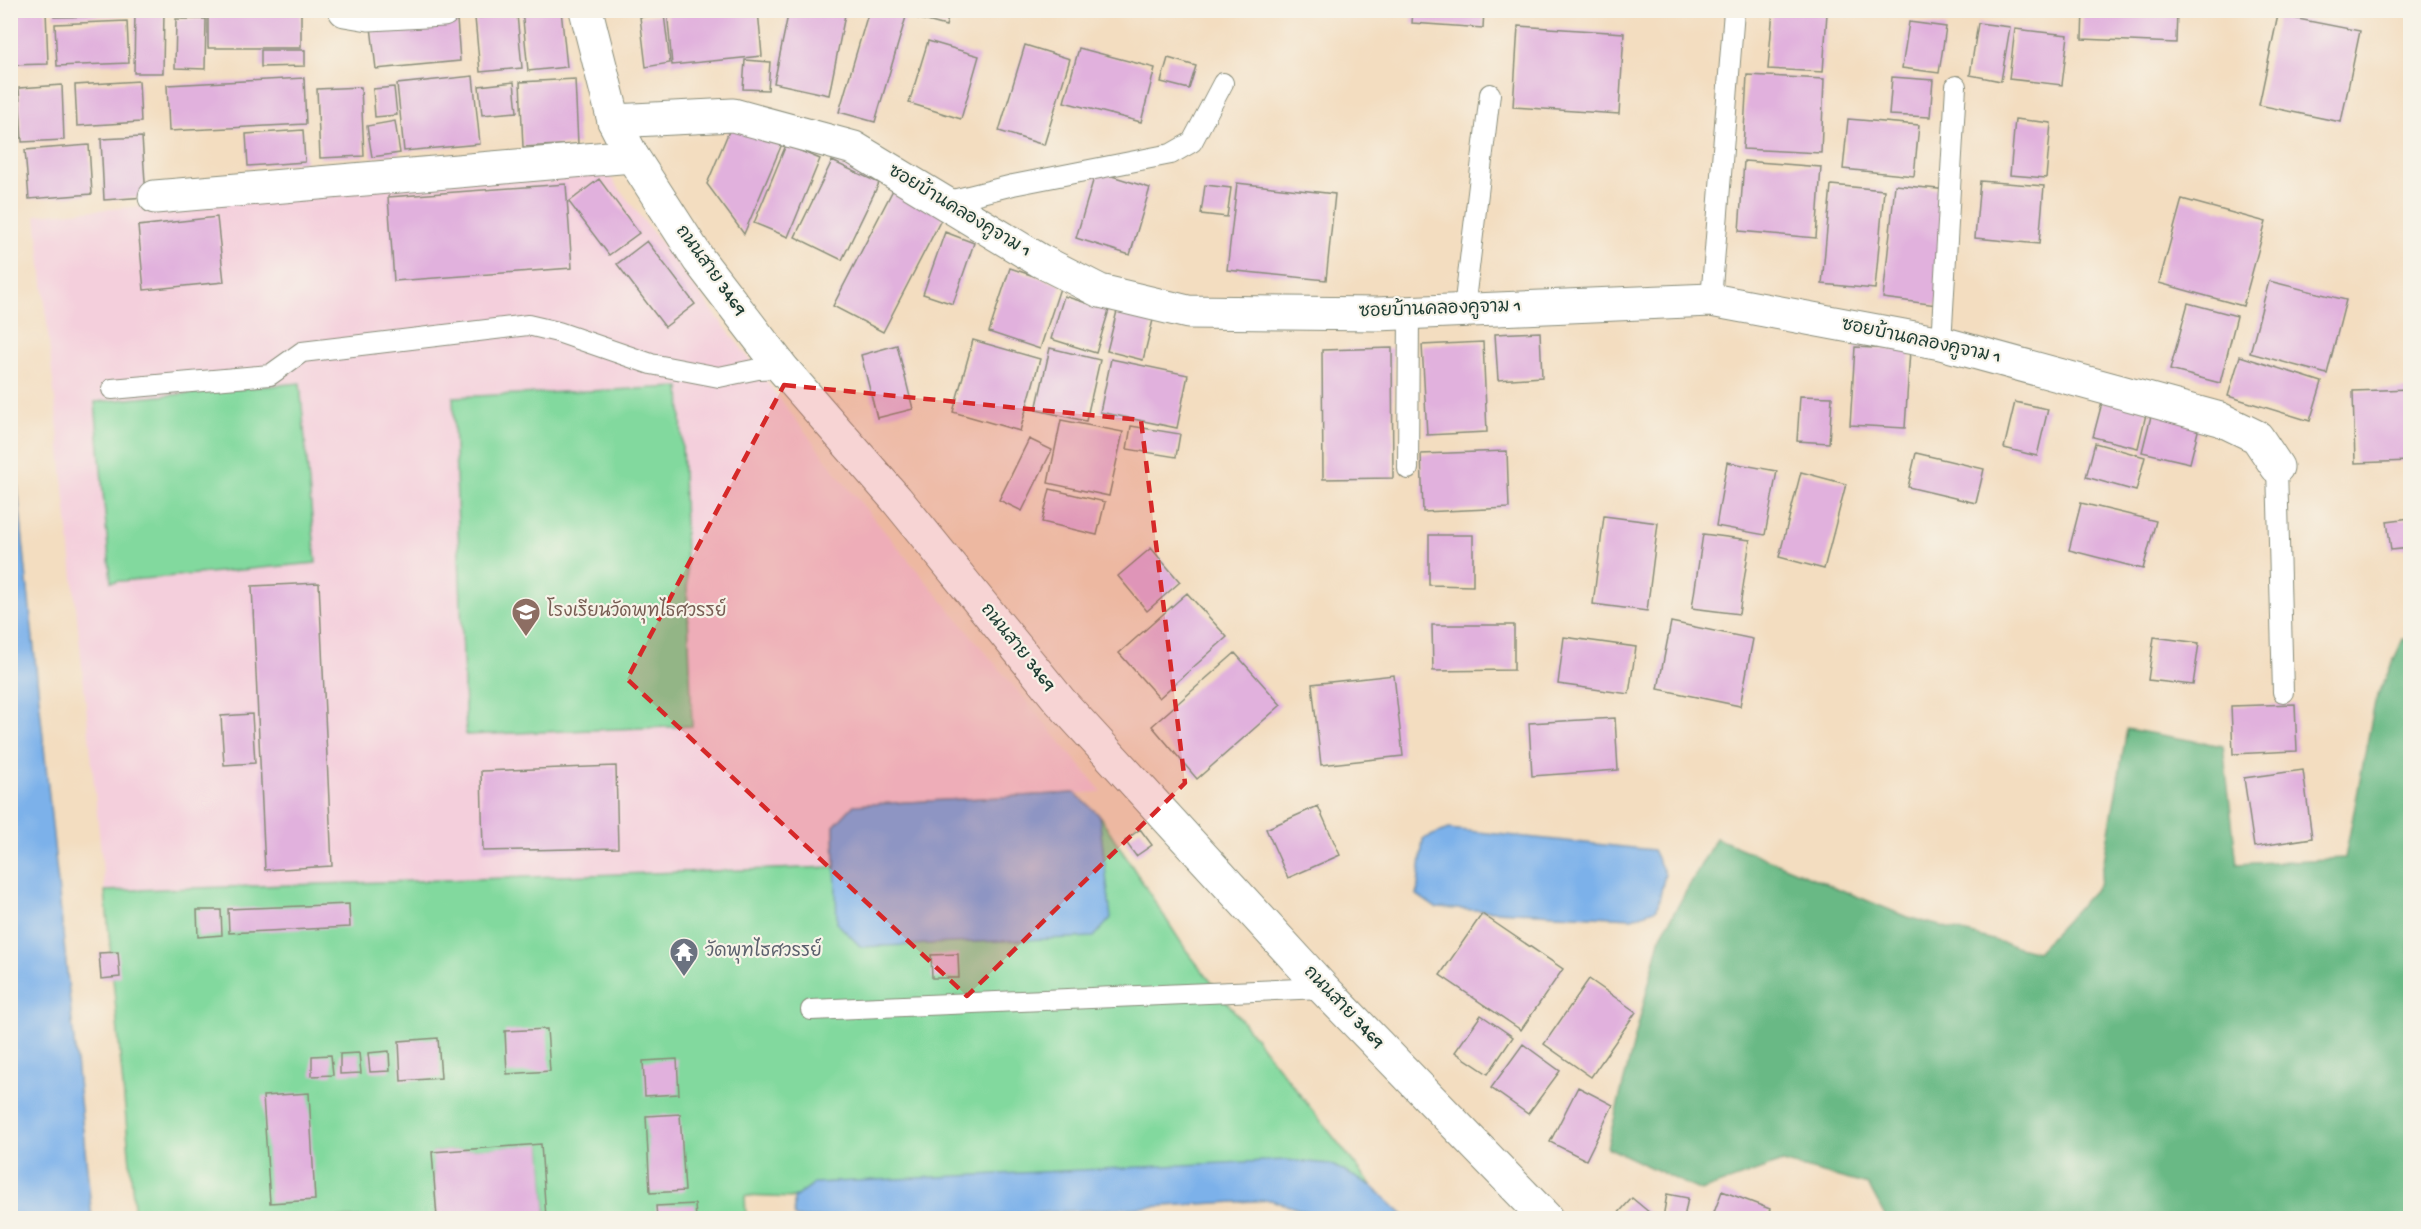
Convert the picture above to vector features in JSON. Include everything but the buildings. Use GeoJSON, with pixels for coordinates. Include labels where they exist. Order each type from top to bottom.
{"type":"FeatureCollection","features":[{"type":"Feature","properties":{"kind":"street"},"geometry":{"type":"LineString","coordinates":[[345,10],[369,14],[444,10]]}},
{"type":"Feature","properties":{"kind":"street","name":"ถนนสาย 3469"},"geometry":{"type":"LineString","coordinates":[[586,10],[614,121],[632,156],[699,260],[782,368],[896,499],[1060,701],[1323,988],[1546,1218]]}},
{"type":"Feature","properties":{"kind":"street","name":"ซอยบ้านคลองคูจาม 1"},"geometry":{"type":"LineString","coordinates":[[614,121],[734,115],[854,148],[1039,261],[1100,291],[1188,312],[1377,314],[1711,300],[1941,343],[2220,419],[2257,437],[2277,467]]}},
{"type":"Feature","properties":{"kind":"street"},"geometry":{"type":"LineString","coordinates":[[155,197],[632,156]]}},
{"type":"Feature","properties":{"kind":"lane"},"geometry":{"type":"LineString","coordinates":[[1711,300],[1734,11]]}},
{"type":"Feature","properties":{"kind":"lane"},"geometry":{"type":"LineString","coordinates":[[945,202],[1013,185],[1171,154],[1192,142],[1223,83]]}},
{"type":"Feature","properties":{"kind":"lane"},"geometry":{"type":"LineString","coordinates":[[1941,343],[1956,86]]}},
{"type":"Feature","properties":{"kind":"lane"},"geometry":{"type":"LineString","coordinates":[[1464,309],[1490,94]]}},
{"type":"Feature","properties":{"kind":"lane"},"geometry":{"type":"LineString","coordinates":[[1408,469],[1409,311]]}},
{"type":"Feature","properties":{"kind":"lane"},"geometry":{"type":"LineString","coordinates":[[112,390],[270,375],[302,352],[528,325],[558,332],[651,364],[719,377],[758,369],[782,368]]}},
{"type":"Feature","properties":{"kind":"lane"},"geometry":{"type":"LineString","coordinates":[[2277,467],[2283,692]]}},
{"type":"Feature","properties":{"kind":"lane"},"geometry":{"type":"LineString","coordinates":[[810,1010],[1323,988]]}},
{"type":"Feature","properties":{"kind":"highlighted area"},"geometry":{"type":"Polygon","coordinates":[[[784,385],[1141,420],[1185,783],[967,996],[627,679],[784,385]]]}},
{"type":"Feature","properties":{"kind":"shaded area","name":"โรงเรียนวัดพุทไธศวรรย์"},"geometry":{"type":"Polygon","coordinates":[[[604,169],[845,484],[1102,792],[854,805],[834,826],[836,867],[105,891],[36,215],[604,169]]]}},
{"type":"Feature","properties":{"kind":"green space"},"geometry":{"type":"Polygon","coordinates":[[[300,383],[316,563],[111,582],[95,402],[300,383]]]}},
{"type":"Feature","properties":{"kind":"green space"},"geometry":{"type":"Polygon","coordinates":[[[680,387],[692,726],[466,735],[453,397],[680,387]]]}},
{"type":"Feature","properties":{"kind":"green space"},"geometry":{"type":"Polygon","coordinates":[[[2403,639],[2410,640],[2410,1218],[1886,1218],[1868,1185],[1782,1162],[1701,1191],[1607,1147],[1661,936],[1716,838],[1907,917],[2037,952],[2100,884],[2127,729],[2223,746],[2237,864],[2345,858],[2375,702],[2403,639]]]}},
{"type":"Feature","properties":{"kind":"green space","name":"วัดพุทไธศวรรย์"},"geometry":{"type":"Polygon","coordinates":[[[1075,793],[1099,815],[1186,950],[1372,1186],[1330,1164],[815,1183],[794,1198],[745,1196],[746,1218],[546,1218],[541,1145],[433,1152],[437,1218],[135,1218],[105,891],[835,867],[834,826],[854,805],[1075,793]]]}},
{"type":"Feature","properties":{"kind":"water"},"geometry":{"type":"Polygon","coordinates":[[[11,423],[92,1218],[11,1218],[11,423]]]}},
{"type":"Feature","properties":{"kind":"water"},"geometry":{"type":"Polygon","coordinates":[[[1075,793],[1099,815],[1111,918],[1094,937],[861,947],[837,923],[834,826],[854,805],[1075,793]]]}},
{"type":"Feature","properties":{"kind":"water"},"geometry":{"type":"Polygon","coordinates":[[[1448,829],[1653,850],[1665,874],[1657,909],[1632,918],[1436,908],[1417,895],[1423,839],[1448,829]]]}},
{"type":"Feature","properties":{"kind":"water"},"geometry":{"type":"Polygon","coordinates":[[[1286,1160],[1330,1164],[1372,1186],[1406,1218],[1314,1218],[1307,1212],[1271,1200],[952,1218],[798,1218],[794,1216],[794,1198],[815,1183],[1286,1160]]]}},
{"type":"Feature","properties":{"kind":"place","name":"โรงเรียนวัดพุทไธศวรรย์"},"geometry":{"type":"Point","coordinates":[526,638]}},
{"type":"Feature","properties":{"kind":"place","name":"วัดพุทไธศวรรย์"},"geometry":{"type":"Point","coordinates":[684,978]}}]}
